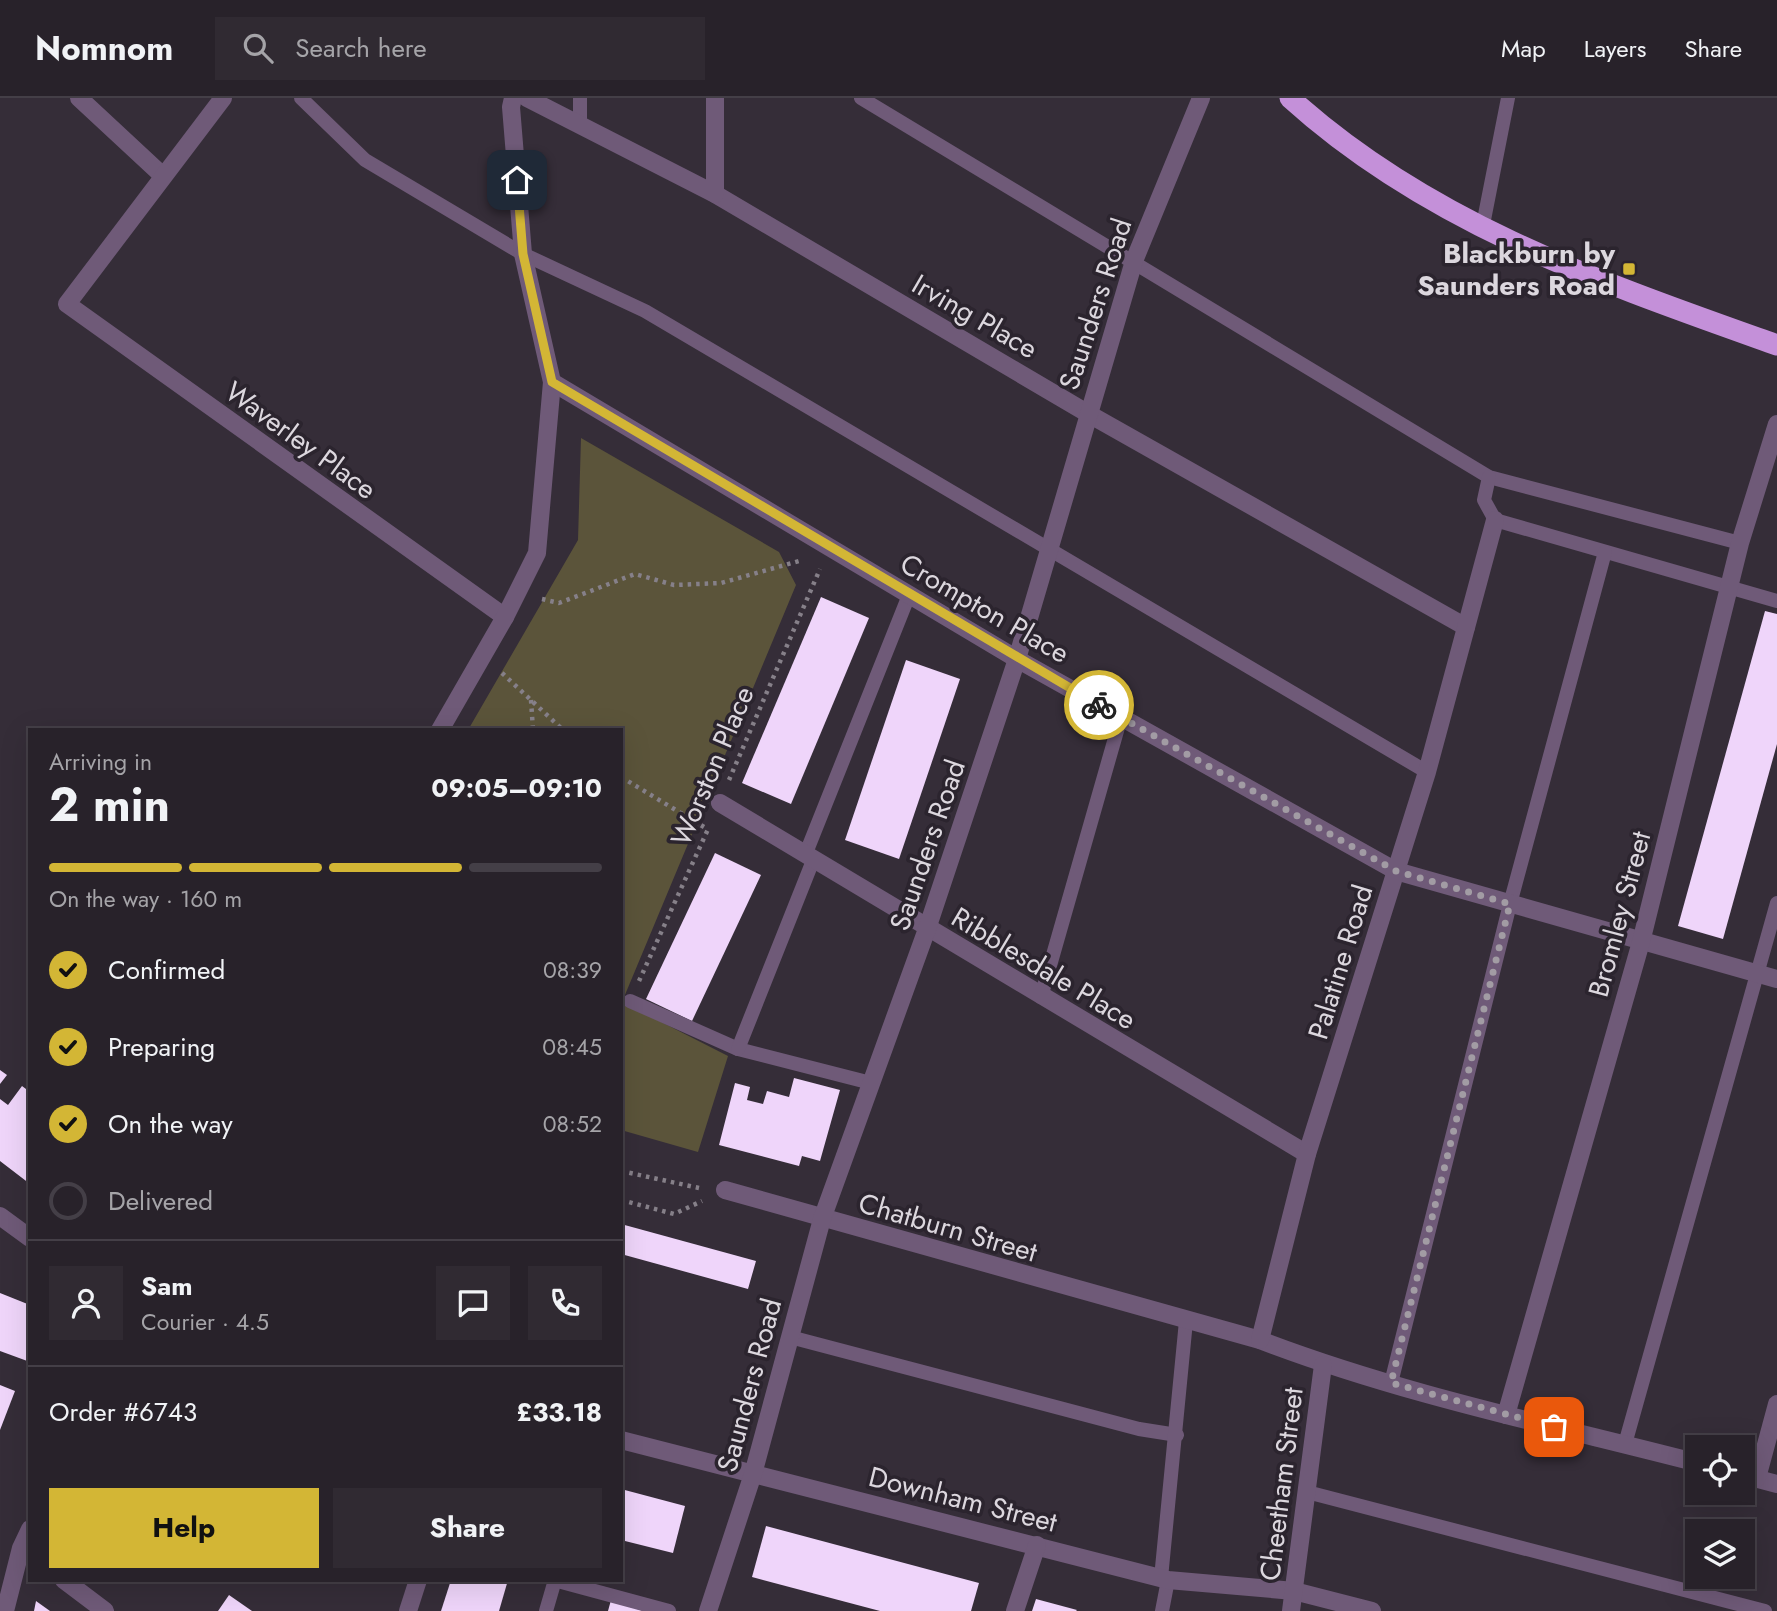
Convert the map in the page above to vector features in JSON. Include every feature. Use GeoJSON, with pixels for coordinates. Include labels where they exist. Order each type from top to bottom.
{"type":"FeatureCollection","features":[{"type":"Feature","properties":{"kind":"highway"},"geometry":{"type":"LineString","coordinates":[[1290,98],[1317,122],[1400,183],[1482,230],[1568,269],[1777,345]]}},
{"type":"Feature","properties":{"kind":"street"},"geometry":{"type":"LineString","coordinates":[[79,98],[163,176],[223,98]]}},
{"type":"Feature","properties":{"kind":"street"},"geometry":{"type":"LineString","coordinates":[[441,728],[505,617],[537,553],[552,382],[523,254],[511,107],[513,98]]}},
{"type":"Feature","properties":{"kind":"street","name":"Irving Place"},"geometry":{"type":"LineString","coordinates":[[527,98],[715,194],[1087,413],[1466,627]]}},
{"type":"Feature","properties":{"kind":"street"},"geometry":{"type":"LineString","coordinates":[[715,98],[715,194]]}},
{"type":"Feature","properties":{"kind":"street","name":"Saunders Road"},"geometry":{"type":"LineString","coordinates":[[708,1611],[753,1474],[822,1219],[927,929],[1017,659],[1133,261],[1201,98]]}},
{"type":"Feature","properties":{"kind":"street","name":"Waverley Place"},"geometry":{"type":"LineString","coordinates":[[163,176],[67,304],[505,617]]}},
{"type":"Feature","properties":{"kind":"street","name":"Crompton Place"},"geometry":{"type":"LineString","coordinates":[[552,382],[1017,659],[1396,871],[1777,979]]}},
{"type":"Feature","properties":{"kind":"street","name":"Bromley Street"},"geometry":{"type":"LineString","coordinates":[[1506,1415],[1641,942],[1729,588],[1777,424]]}},
{"type":"Feature","properties":{"kind":"street","name":"Palatine Road"},"geometry":{"type":"LineString","coordinates":[[1260,1340],[1307,1154],[1427,772],[1495,520]]}},
{"type":"Feature","properties":{"kind":"street","name":"Ribblesdale Place"},"geometry":{"type":"LineString","coordinates":[[720,803],[1307,1154]]}},
{"type":"Feature","properties":{"kind":"street","name":"Chatburn Street"},"geometry":{"type":"LineString","coordinates":[[724,1190],[1260,1340],[1324,1365],[1506,1415],[1685,1460]]}},
{"type":"Feature","properties":{"kind":"street"},"geometry":{"type":"LineString","coordinates":[[0,1216],[28,1237]]}},
{"type":"Feature","properties":{"kind":"street","name":"Cheetham Street"},"geometry":{"type":"LineString","coordinates":[[1292,1611],[1324,1365]]}},
{"type":"Feature","properties":{"kind":"street"},"geometry":{"type":"LineString","coordinates":[[1755,1463],[1777,1404]]}},
{"type":"Feature","properties":{"kind":"street","name":"Downham Street"},"geometry":{"type":"LineString","coordinates":[[623,1441],[1165,1579],[1294,1591],[1372,1611]]}},
{"type":"Feature","properties":{"kind":"street"},"geometry":{"type":"LineString","coordinates":[[1755,1477],[1777,1484]]}},
{"type":"Feature","properties":{"kind":"street"},"geometry":{"type":"LineString","coordinates":[[1015,1611],[1037,1545]]}},
{"type":"Feature","properties":{"kind":"street"},"geometry":{"type":"LineString","coordinates":[[5,1611],[25,1552]]}},
{"type":"Feature","properties":{"kind":"street"},"geometry":{"type":"LineString","coordinates":[[67,1582],[105,1611]]}},
{"type":"Feature","properties":{"kind":"street"},"geometry":{"type":"LineString","coordinates":[[408,1611],[417,1582]]}},
{"type":"Feature","properties":{"kind":"lane"},"geometry":{"type":"LineString","coordinates":[[301,98],[365,160],[523,254],[645,311],[1427,772]]}},
{"type":"Feature","properties":{"kind":"lane"},"geometry":{"type":"LineString","coordinates":[[580,98],[580,126]]}},
{"type":"Feature","properties":{"kind":"lane"},"geometry":{"type":"LineString","coordinates":[[861,98],[1489,477],[1741,543]]}},
{"type":"Feature","properties":{"kind":"lane"},"geometry":{"type":"LineString","coordinates":[[1482,230],[1508,98]]}},
{"type":"Feature","properties":{"kind":"lane"},"geometry":{"type":"LineString","coordinates":[[1489,477],[1484,500],[1495,520],[1777,601]]}},
{"type":"Feature","properties":{"kind":"lane"},"geometry":{"type":"LineString","coordinates":[[1391,1383],[1510,904],[1605,552]]}},
{"type":"Feature","properties":{"kind":"lane"},"geometry":{"type":"LineString","coordinates":[[738,1049],[909,595]]}},
{"type":"Feature","properties":{"kind":"lane"},"geometry":{"type":"LineString","coordinates":[[1041,996],[1121,717]]}},
{"type":"Feature","properties":{"kind":"lane"},"geometry":{"type":"LineString","coordinates":[[1625,1444],[1777,903]]}},
{"type":"Feature","properties":{"kind":"lane"},"geometry":{"type":"LineString","coordinates":[[630,1001],[738,1049],[871,1083]]}},
{"type":"Feature","properties":{"kind":"lane"},"geometry":{"type":"LineString","coordinates":[[1162,1611],[1186,1321]]}},
{"type":"Feature","properties":{"kind":"lane"},"geometry":{"type":"LineString","coordinates":[[790,1337],[1139,1429],[1177,1435]]}},
{"type":"Feature","properties":{"kind":"lane"},"geometry":{"type":"LineString","coordinates":[[1307,1492],[1765,1611]]}},
{"type":"Feature","properties":{"kind":"lane"},"geometry":{"type":"LineString","coordinates":[[546,1611],[554,1582]]}},
{"type":"Feature","properties":{"kind":"lane"},"geometry":{"type":"LineString","coordinates":[[562,1582],[669,1611]]}},
{"type":"Feature","properties":{"kind":"path"},"geometry":{"type":"LineString","coordinates":[[517,593],[559,603],[635,575],[674,585],[721,583],[795,563],[829,547]]}},
{"type":"Feature","properties":{"kind":"path","name":"Worston Place"},"geometry":{"type":"LineString","coordinates":[[630,1001],[720,803],[829,547]]}},
{"type":"Feature","properties":{"kind":"path"},"geometry":{"type":"LineString","coordinates":[[482,658],[561,728]]}},
{"type":"Feature","properties":{"kind":"path"},"geometry":{"type":"LineString","coordinates":[[531,699],[533,728]]}},
{"type":"Feature","properties":{"kind":"path"},"geometry":{"type":"LineString","coordinates":[[623,778],[708,830]]}},
{"type":"Feature","properties":{"kind":"path"},"geometry":{"type":"LineString","coordinates":[[623,1171],[696,1188],[724,1190]]}},
{"type":"Feature","properties":{"kind":"path"},"geometry":{"type":"LineString","coordinates":[[623,1200],[674,1214],[724,1190]]}},
{"type":"Feature","properties":{"kind":"shaded area"},"geometry":{"type":"Polygon","coordinates":[[[581,438],[779,552],[796,585],[623,1000],[623,728],[469,728],[578,540],[581,438]]]}},
{"type":"Feature","properties":{"kind":"shaded area"},"geometry":{"type":"Polygon","coordinates":[[[623,1003],[728,1056],[698,1152],[623,1131],[623,1003]]]}},
{"type":"Feature","properties":{"kind":"building"},"geometry":{"type":"Polygon","coordinates":[[[821,597],[869,618],[791,804],[742,783],[821,597]]]}},
{"type":"Feature","properties":{"kind":"building"},"geometry":{"type":"Polygon","coordinates":[[[1765,611],[1777,614],[1777,744],[1723,939],[1678,926],[1765,611]]]}},
{"type":"Feature","properties":{"kind":"building"},"geometry":{"type":"Polygon","coordinates":[[[906,660],[960,679],[899,859],[845,840],[906,660]]]}},
{"type":"Feature","properties":{"kind":"building"},"geometry":{"type":"Polygon","coordinates":[[[715,853],[761,875],[692,1021],[646,999],[715,853]]]}},
{"type":"Feature","properties":{"kind":"building"},"geometry":{"type":"Polygon","coordinates":[[[0,1070],[7,1075],[0,1084],[0,1070]]]}},
{"type":"Feature","properties":{"kind":"building"},"geometry":{"type":"Polygon","coordinates":[[[794,1078],[840,1090],[820,1161],[802,1156],[799,1166],[719,1145],[735,1083],[750,1087],[747,1100],[763,1104],[767,1091],[789,1097],[794,1078]]]}},
{"type":"Feature","properties":{"kind":"building"},"geometry":{"type":"Polygon","coordinates":[[[22,1086],[28,1090],[28,1182],[0,1161],[0,1099],[8,1105],[22,1086]]]}},
{"type":"Feature","properties":{"kind":"building"},"geometry":{"type":"Polygon","coordinates":[[[623,1225],[756,1261],[748,1289],[623,1255],[623,1225]]]}},
{"type":"Feature","properties":{"kind":"building"},"geometry":{"type":"Polygon","coordinates":[[[0,1293],[28,1304],[28,1361],[0,1351],[0,1293]]]}},
{"type":"Feature","properties":{"kind":"building"},"geometry":{"type":"Polygon","coordinates":[[[0,1385],[15,1391],[0,1430],[0,1385]]]}},
{"type":"Feature","properties":{"kind":"building"},"geometry":{"type":"Polygon","coordinates":[[[623,1490],[685,1506],[673,1553],[623,1540],[623,1490]]]}},
{"type":"Feature","properties":{"kind":"building"},"geometry":{"type":"Polygon","coordinates":[[[766,1526],[979,1583],[971,1611],[880,1611],[752,1577],[766,1526]]]}},
{"type":"Feature","properties":{"kind":"building"},"geometry":{"type":"Polygon","coordinates":[[[450,1582],[507,1582],[499,1611],[441,1611],[450,1582]]]}},
{"type":"Feature","properties":{"kind":"building"},"geometry":{"type":"Polygon","coordinates":[[[229,1595],[252,1611],[218,1611],[229,1595]]]}},
{"type":"Feature","properties":{"kind":"building"},"geometry":{"type":"Polygon","coordinates":[[[1036,1599],[1077,1610],[1032,1611],[1036,1599]]]}},
{"type":"Feature","properties":{"kind":"building"},"geometry":{"type":"Polygon","coordinates":[[[611,1600],[643,1611],[608,1611],[611,1600]]]}},
{"type":"Feature","properties":{"kind":"building"},"geometry":{"type":"Polygon","coordinates":[[[36,1601],[50,1611],[34,1611],[36,1601]]]}},
{"type":"Feature","properties":{"kind":"way so far"},"geometry":{"type":"LineString","coordinates":[[1099,705],[1396,871],[1510,904],[1391,1383],[1554,1427]]}},
{"type":"Feature","properties":{"kind":"place","name":"Blackburn by Saunders Road"},"geometry":{"type":"Point","coordinates":[1629,269]}},
{"type":"Feature","properties":{"kind":"route"},"geometry":{"type":"LineString","coordinates":[[517,180],[523,254],[552,382],[1099,705]]}}]}
